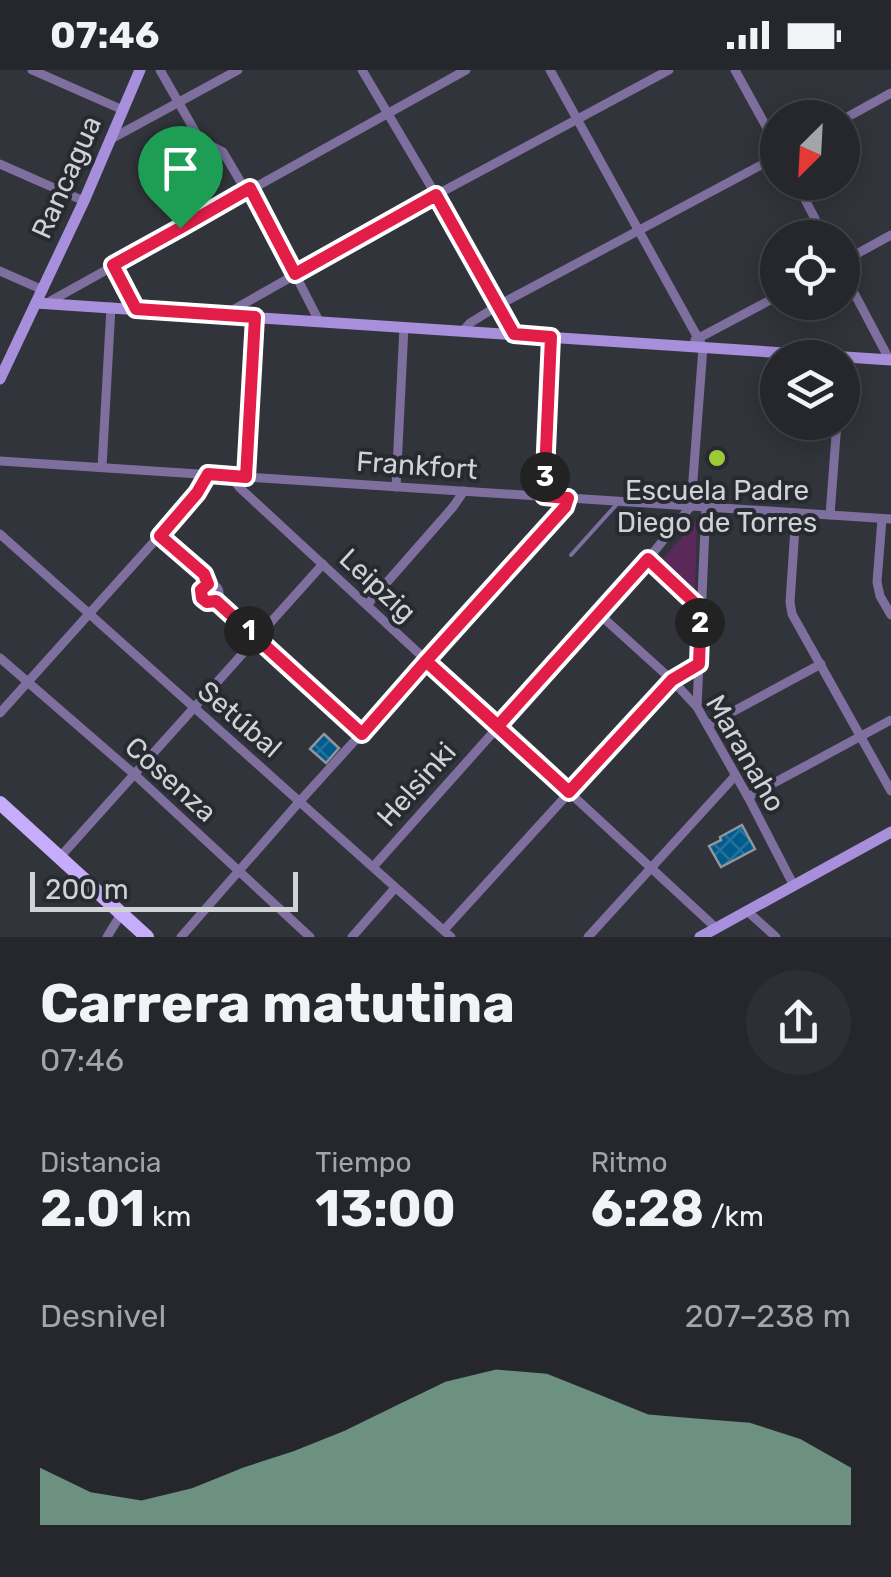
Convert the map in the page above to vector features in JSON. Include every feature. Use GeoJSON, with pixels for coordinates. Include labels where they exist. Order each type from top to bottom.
{"type":"FeatureCollection","features":[{"type":"Feature","properties":{"kind":"main road","name":"Rancagua"},"geometry":{"type":"LineString","coordinates":[[0,379],[42,303],[43,290],[140,70]]}},
{"type":"Feature","properties":{"kind":"main road"},"geometry":{"type":"LineString","coordinates":[[42,303],[760,349]]}},
{"type":"Feature","properties":{"kind":"main road"},"geometry":{"type":"LineString","coordinates":[[860,358],[890,360]]}},
{"type":"Feature","properties":{"kind":"main road"},"geometry":{"type":"LineString","coordinates":[[0,804],[147,937]]}},
{"type":"Feature","properties":{"kind":"main road"},"geometry":{"type":"LineString","coordinates":[[700,937],[891,832]]}},
{"type":"Feature","properties":{"kind":"street"},"geometry":{"type":"LineString","coordinates":[[32,70],[123,110]]}},
{"type":"Feature","properties":{"kind":"street"},"geometry":{"type":"LineString","coordinates":[[160,70],[200,140],[223,152],[248,190],[319,322]]}},
{"type":"Feature","properties":{"kind":"street"},"geometry":{"type":"LineString","coordinates":[[110,139],[238,70]]}},
{"type":"Feature","properties":{"kind":"street"},"geometry":{"type":"LineString","coordinates":[[362,70],[514,334]]}},
{"type":"Feature","properties":{"kind":"street"},"geometry":{"type":"LineString","coordinates":[[42,303],[466,70]]}},
{"type":"Feature","properties":{"kind":"street"},"geometry":{"type":"LineString","coordinates":[[550,70],[701,343],[691,506]]}},
{"type":"Feature","properties":{"kind":"street"},"geometry":{"type":"LineString","coordinates":[[224,315],[668,70]]}},
{"type":"Feature","properties":{"kind":"street"},"geometry":{"type":"LineString","coordinates":[[735,70],[760,115]]}},
{"type":"Feature","properties":{"kind":"street"},"geometry":{"type":"LineString","coordinates":[[860,110],[891,93]]}},
{"type":"Feature","properties":{"kind":"street"},"geometry":{"type":"LineString","coordinates":[[0,164],[84,201]]}},
{"type":"Feature","properties":{"kind":"street"},"geometry":{"type":"LineString","coordinates":[[463,331],[499,305],[760,166]]}},
{"type":"Feature","properties":{"kind":"street"},"geometry":{"type":"LineString","coordinates":[[860,252],[891,235]]}},
{"type":"Feature","properties":{"kind":"street"},"geometry":{"type":"LineString","coordinates":[[113,265],[136,309]]}},
{"type":"Feature","properties":{"kind":"street"},"geometry":{"type":"LineString","coordinates":[[0,271],[43,290]]}},
{"type":"Feature","properties":{"kind":"street"},"geometry":{"type":"LineString","coordinates":[[860,304],[890,360]]}},
{"type":"Feature","properties":{"kind":"street"},"geometry":{"type":"LineString","coordinates":[[701,343],[760,307]]}},
{"type":"Feature","properties":{"kind":"street"},"geometry":{"type":"LineString","coordinates":[[102,468],[111,308]]}},
{"type":"Feature","properties":{"kind":"street"},"geometry":{"type":"LineString","coordinates":[[246,477],[255,317]]}},
{"type":"Feature","properties":{"kind":"street"},"geometry":{"type":"LineString","coordinates":[[396,486],[404,327]]}},
{"type":"Feature","properties":{"kind":"street"},"geometry":{"type":"LineString","coordinates":[[544,496],[551,337]]}},
{"type":"Feature","properties":{"kind":"street"},"geometry":{"type":"LineString","coordinates":[[830,515],[836,440]]}},
{"type":"Feature","properties":{"kind":"street","name":"Frankfort"},"geometry":{"type":"LineString","coordinates":[[0,460],[886,519]]}},
{"type":"Feature","properties":{"kind":"street"},"geometry":{"type":"LineString","coordinates":[[0,713],[160,536],[208,474]]}},
{"type":"Feature","properties":{"kind":"street","name":"Leipzig"},"geometry":{"type":"LineString","coordinates":[[231,476],[716,928]]}},
{"type":"Feature","properties":{"kind":"street"},"geometry":{"type":"LineString","coordinates":[[366,605],[464,491]]}},
{"type":"Feature","properties":{"kind":"street"},"geometry":{"type":"LineString","coordinates":[[181,937],[561,513],[568,498]]}},
{"type":"Feature","properties":{"kind":"street","name":"Helsinki"},"geometry":{"type":"LineString","coordinates":[[373,866],[691,506]]}},
{"type":"Feature","properties":{"kind":"street"},"geometry":{"type":"LineString","coordinates":[[696,706],[706,506]]}},
{"type":"Feature","properties":{"kind":"street"},"geometry":{"type":"LineString","coordinates":[[796,513],[791,608],[891,792]]}},
{"type":"Feature","properties":{"kind":"street"},"geometry":{"type":"LineString","coordinates":[[886,519],[877,582],[891,615]]}},
{"type":"Feature","properties":{"kind":"street","name":"Setúbal"},"geometry":{"type":"LineString","coordinates":[[0,534],[447,934]]}},
{"type":"Feature","properties":{"kind":"street"},"geometry":{"type":"LineString","coordinates":[[160,536],[204,574],[208,584],[201,590],[201,596],[207,602],[216,601],[362,734]]}},
{"type":"Feature","properties":{"kind":"street"},"geometry":{"type":"LineString","coordinates":[[648,559],[701,609]]}},
{"type":"Feature","properties":{"kind":"street"},"geometry":{"type":"LineString","coordinates":[[60,857],[322,564]]}},
{"type":"Feature","properties":{"kind":"street","name":"Maranaho"},"geometry":{"type":"LineString","coordinates":[[599,614],[696,706],[794,886]]}},
{"type":"Feature","properties":{"kind":"street","name":"Cosenza"},"geometry":{"type":"LineString","coordinates":[[0,658],[134,774],[310,937]]}},
{"type":"Feature","properties":{"kind":"street"},"geometry":{"type":"LineString","coordinates":[[447,934],[672,680],[699,664]]}},
{"type":"Feature","properties":{"kind":"street"},"geometry":{"type":"LineString","coordinates":[[708,725],[821,664]]}},
{"type":"Feature","properties":{"kind":"street"},"geometry":{"type":"LineString","coordinates":[[748,797],[891,720]]}},
{"type":"Feature","properties":{"kind":"street"},"geometry":{"type":"LineString","coordinates":[[588,937],[735,776]]}},
{"type":"Feature","properties":{"kind":"street"},"geometry":{"type":"LineString","coordinates":[[352,937],[395,888]]}},
{"type":"Feature","properties":{"kind":"street"},"geometry":{"type":"LineString","coordinates":[[747,911],[776,937]]}},
{"type":"Feature","properties":{"kind":"street"},"geometry":{"type":"LineString","coordinates":[[107,937],[121,914]]}},
{"type":"Feature","properties":{"kind":"lane"},"geometry":{"type":"LineString","coordinates":[[571,555],[620,501]]}},
{"type":"Feature","properties":{"kind":"shaded area"},"geometry":{"type":"Polygon","coordinates":[[[697,520],[695,595],[660,562],[697,520]]]}},
{"type":"Feature","properties":{"kind":"building"},"geometry":{"type":"Polygon","coordinates":[[[324,734],[339,748],[326,763],[310,749],[324,734]]]}},
{"type":"Feature","properties":{"kind":"building"},"geometry":{"type":"Polygon","coordinates":[[[742,825],[755,849],[721,867],[709,846],[742,825]]]}},
{"type":"Feature","properties":{"kind":"place","name":"Escuela Padre Diego de Torres"},"geometry":{"type":"Point","coordinates":[717,458]}},
{"type":"Feature","properties":{"kind":"route"},"geometry":{"type":"LineString","coordinates":[[180,228],[113,265],[136,309],[255,317],[246,477],[208,474],[160,536],[204,574],[208,584],[200,592],[202,598],[210,603],[216,601],[362,734],[426,661],[569,792],[672,680],[699,664],[701,609],[648,559],[498,726],[426,661],[565,507],[568,498],[544,496],[551,337],[514,334],[436,195],[295,274],[250,188],[180,228]]}}]}
